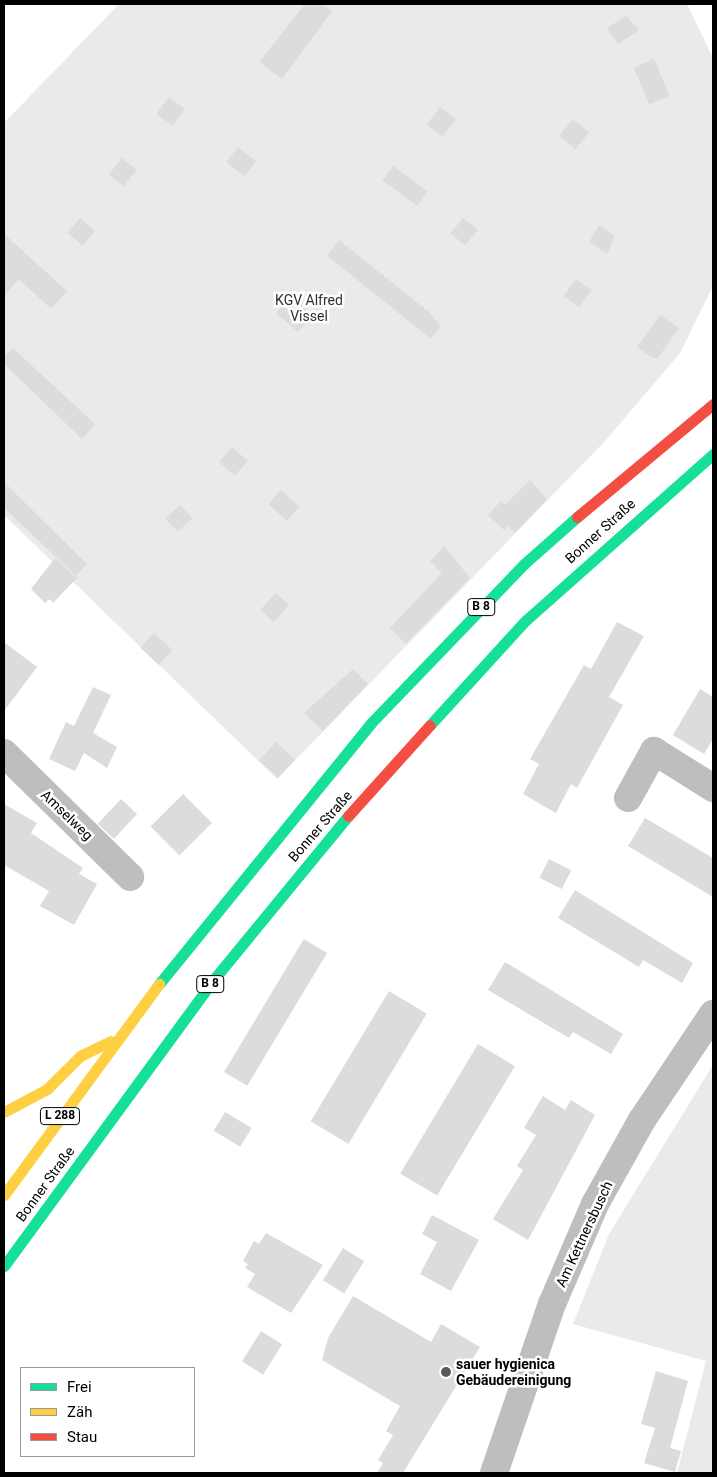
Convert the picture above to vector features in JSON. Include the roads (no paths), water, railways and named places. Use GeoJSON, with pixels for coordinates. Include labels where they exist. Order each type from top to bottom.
{"type":"FeatureCollection","features":[{"type":"Feature","properties":{"kind":"highway","name":"Bonner Straße"},"geometry":{"type":"LineString","coordinates":[[4,1195],[117,1038],[275,837],[444,644],[524,564],[646,456],[713,404]]}},
{"type":"Feature","properties":{"kind":"highway","name":"Bonner Straße"},"geometry":{"type":"LineString","coordinates":[[4,1266],[214,979],[353,810],[525,621],[713,454]]}},
{"type":"Feature","properties":{"kind":"highway","name":"B 8"},"geometry":{"type":"LineString","coordinates":[[4,1112],[47,1089],[80,1056],[117,1038]]}},
{"type":"Feature","properties":{"kind":"street"},"geometry":{"type":"LineString","coordinates":[[628,798],[654,752],[713,788]]}},
{"type":"Feature","properties":{"kind":"street","name":"Amselweg"},"geometry":{"type":"LineString","coordinates":[[4,753],[130,877]]}},
{"type":"Feature","properties":{"kind":"street","name":"Am Kettnersbusch"},"geometry":{"type":"LineString","coordinates":[[494,1473],[552,1304],[595,1204],[642,1120],[713,1014]]}},
{"type":"Feature","properties":{"kind":"place","name":"sauer hygienica Gebäudereinigung"},"geometry":{"type":"Point","coordinates":[446,1372]}},
{"type":"Feature","properties":{"kind":"park label","name":"KGV Alfred Vissel"},"geometry":{"type":"Point","coordinates":[309,308]}}]}
